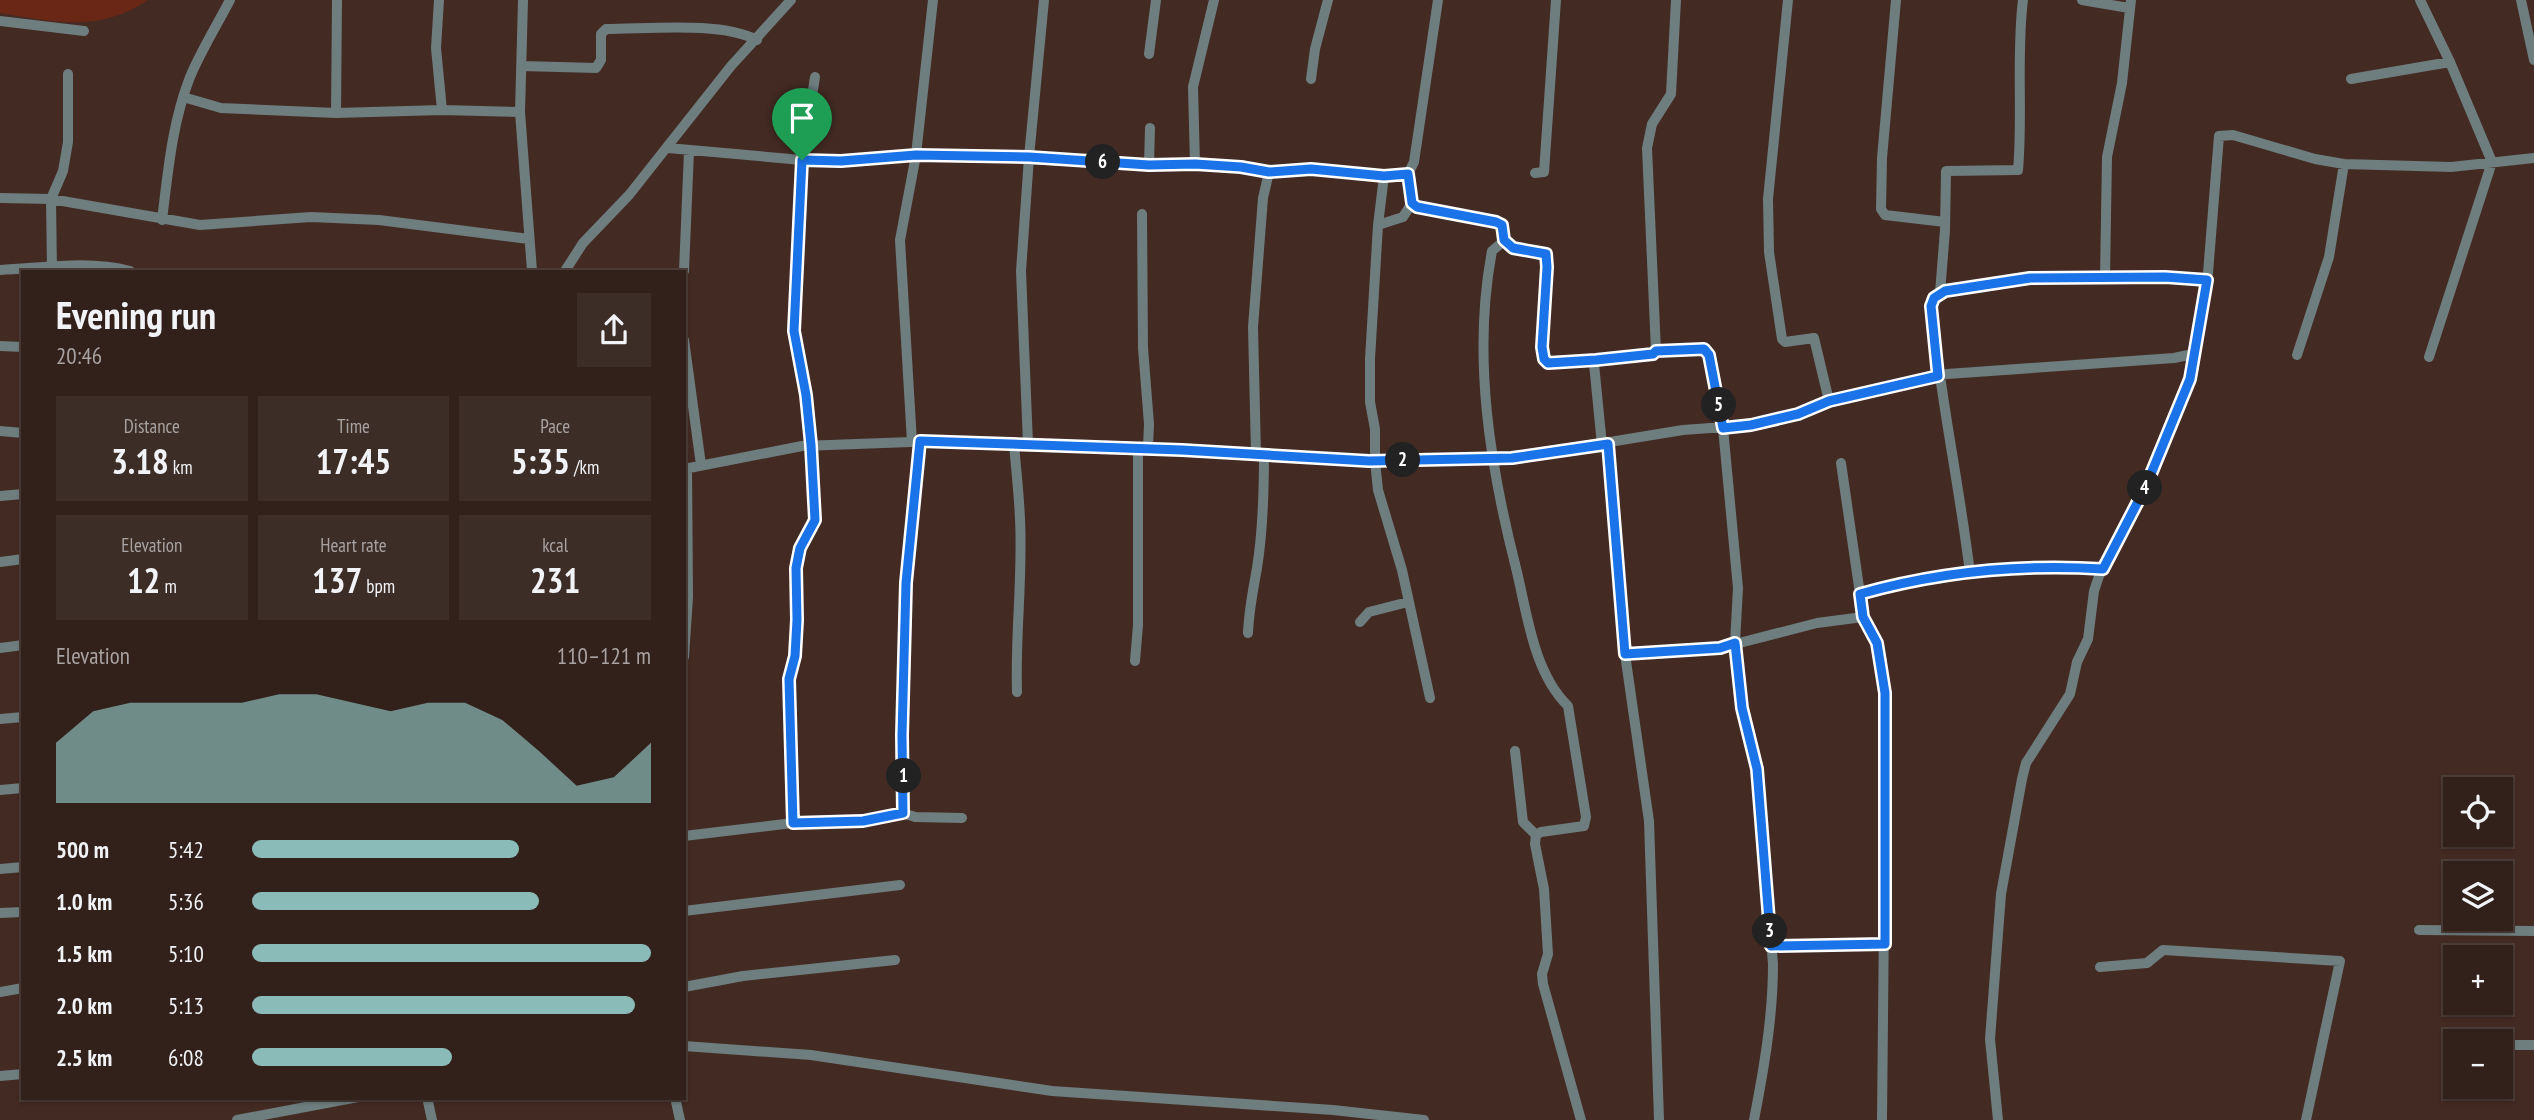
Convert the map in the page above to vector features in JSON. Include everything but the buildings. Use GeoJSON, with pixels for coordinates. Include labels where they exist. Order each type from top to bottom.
{"type":"FeatureCollection","features":[{"type":"Feature","properties":{"kind":"street"},"geometry":{"type":"LineString","coordinates":[[162,220],[171,146],[183,97],[191,74],[230,0]]}},
{"type":"Feature","properties":{"kind":"street"},"geometry":{"type":"LineString","coordinates":[[336,113],[337,0]]}},
{"type":"Feature","properties":{"kind":"street"},"geometry":{"type":"LineString","coordinates":[[439,0],[436,48],[442,110]]}},
{"type":"Feature","properties":{"kind":"street"},"geometry":{"type":"LineString","coordinates":[[523,0],[520,112],[532,270]]}},
{"type":"Feature","properties":{"kind":"street"},"geometry":{"type":"LineString","coordinates":[[566,270],[583,243],[629,195],[731,66],[791,0]]}},
{"type":"Feature","properties":{"kind":"street"},"geometry":{"type":"LineString","coordinates":[[903,813],[906,583],[916,441],[900,240],[916,155],[933,0]]}},
{"type":"Feature","properties":{"kind":"street"},"geometry":{"type":"LineString","coordinates":[[1028,444],[1021,271],[1044,0]]}},
{"type":"Feature","properties":{"kind":"street"},"geometry":{"type":"LineString","coordinates":[[1149,54],[1156,0]]}},
{"type":"Feature","properties":{"kind":"street"},"geometry":{"type":"LineString","coordinates":[[1195,164],[1193,87],[1213,0]]}},
{"type":"Feature","properties":{"kind":"street"},"geometry":{"type":"LineString","coordinates":[[1311,79],[1315,49],[1328,0]]}},
{"type":"Feature","properties":{"kind":"street"},"geometry":{"type":"LineString","coordinates":[[1378,225],[1403,216],[1412,203],[1408,174],[1414,162],[1438,0]]}},
{"type":"Feature","properties":{"kind":"street"},"geometry":{"type":"LineString","coordinates":[[1535,173],[1544,172],[1556,0]]}},
{"type":"Feature","properties":{"kind":"street"},"geometry":{"type":"LineString","coordinates":[[1656,351],[1647,148],[1652,124],[1671,94],[1675,0]]}},
{"type":"Feature","properties":{"kind":"street"},"geometry":{"type":"LineString","coordinates":[[1788,0],[1768,199],[1769,252],[1782,339],[1785,342],[1814,338],[1829,401]]}},
{"type":"Feature","properties":{"kind":"street"},"geometry":{"type":"LineString","coordinates":[[1896,0],[1882,158],[1881,209],[1885,215],[1945,222]]}},
{"type":"Feature","properties":{"kind":"street"},"geometry":{"type":"LineString","coordinates":[[1940,293],[1946,171],[2018,170],[2020,27],[2023,0]]}},
{"type":"Feature","properties":{"kind":"street"},"geometry":{"type":"LineString","coordinates":[[2082,0],[2130,4],[2122,83],[2107,157],[2105,276]]}},
{"type":"Feature","properties":{"kind":"street"},"geometry":{"type":"LineString","coordinates":[[2420,0],[2450,62],[2491,162],[2429,357]]}},
{"type":"Feature","properties":{"kind":"street"},"geometry":{"type":"LineString","coordinates":[[2521,0],[2534,60]]}},
{"type":"Feature","properties":{"kind":"street"},"geometry":{"type":"LineString","coordinates":[[0,20],[84,30]]}},
{"type":"Feature","properties":{"kind":"street"},"geometry":{"type":"LineString","coordinates":[[522,66],[596,68],[601,60],[601,34],[606,29],[707,29],[745,33],[757,40]]}},
{"type":"Feature","properties":{"kind":"street"},"geometry":{"type":"LineString","coordinates":[[2351,79],[2450,62]]}},
{"type":"Feature","properties":{"kind":"street"},"geometry":{"type":"LineString","coordinates":[[52,269],[51,199],[63,171],[68,142],[68,74]]}},
{"type":"Feature","properties":{"kind":"street"},"geometry":{"type":"LineString","coordinates":[[793,823],[789,679],[797,632],[796,568],[800,548],[815,520],[806,395],[794,331],[802,160],[815,77]]}},
{"type":"Feature","properties":{"kind":"street"},"geometry":{"type":"LineString","coordinates":[[183,97],[221,108],[336,113],[442,110],[520,112]]}},
{"type":"Feature","properties":{"kind":"street"},"geometry":{"type":"LineString","coordinates":[[1149,165],[1150,128]]}},
{"type":"Feature","properties":{"kind":"street"},"geometry":{"type":"LineString","coordinates":[[1998,1120],[1990,1039],[2001,894],[2022,779],[2026,763],[2070,694],[2077,662],[2088,639],[2094,591],[2146,486],[2190,379],[2214,225],[2219,136],[2233,135],[2315,159],[2344,164],[2451,167],[2534,158]]}},
{"type":"Feature","properties":{"kind":"street"},"geometry":{"type":"LineString","coordinates":[[668,148],[802,160],[841,161],[916,155],[1029,157],[1149,165],[1195,164],[1269,172],[1311,169],[1384,176],[1408,174]]}},
{"type":"Feature","properties":{"kind":"street"},"geometry":{"type":"LineString","coordinates":[[684,270],[689,151]]}},
{"type":"Feature","properties":{"kind":"street"},"geometry":{"type":"LineString","coordinates":[[2297,355],[2329,257],[2344,164]]}},
{"type":"Feature","properties":{"kind":"street"},"geometry":{"type":"LineString","coordinates":[[1248,633],[1250,598],[1257,568],[1262,517],[1253,327],[1263,198],[1269,172]]}},
{"type":"Feature","properties":{"kind":"street"},"geometry":{"type":"LineString","coordinates":[[1384,176],[1378,225],[1370,359],[1374,461],[1378,489],[1402,570],[1430,698]]}},
{"type":"Feature","properties":{"kind":"street"},"geometry":{"type":"LineString","coordinates":[[0,198],[51,199],[200,225],[311,217],[365,219],[529,239]]}},
{"type":"Feature","properties":{"kind":"street"},"geometry":{"type":"LineString","coordinates":[[1412,203],[1421,208],[1496,222],[1502,225],[1504,240],[1513,248],[1546,254],[1548,257],[1542,347],[1544,359],[1548,363],[1653,354],[1656,351],[1707,350],[1723,428],[1738,588],[1735,643],[1742,708],[1757,769],[1771,946],[1773,991],[1768,1046],[1754,1120]]}},
{"type":"Feature","properties":{"kind":"street"},"geometry":{"type":"LineString","coordinates":[[1135,661],[1143,448],[1149,424],[1143,348],[1142,214]]}},
{"type":"Feature","properties":{"kind":"street"},"geometry":{"type":"LineString","coordinates":[[1504,240],[1492,251],[1482,328],[1487,413],[1493,458],[1522,604],[1548,680],[1557,696],[1568,706],[1586,817],[1584,826],[1536,835]]}},
{"type":"Feature","properties":{"kind":"street"},"geometry":{"type":"LineString","coordinates":[[0,270],[52,269],[76,264],[122,270]]}},
{"type":"Feature","properties":{"kind":"street"},"geometry":{"type":"LineString","coordinates":[[1970,573],[1938,376],[1931,306],[1934,298],[1940,293],[2030,278],[2105,276],[2207,280]]}},
{"type":"Feature","properties":{"kind":"street"},"geometry":{"type":"LineString","coordinates":[[0,346],[21,346]]}},
{"type":"Feature","properties":{"kind":"street"},"geometry":{"type":"LineString","coordinates":[[686,627],[686,469],[811,445],[916,441],[1143,448],[1374,461],[1512,458],[1605,445],[1650,435],[1751,425],[1798,414],[1829,401],[1938,376],[1972,371],[2174,358],[2193,354]]}},
{"type":"Feature","properties":{"kind":"street"},"geometry":{"type":"LineString","coordinates":[[686,356],[701,465]]}},
{"type":"Feature","properties":{"kind":"street"},"geometry":{"type":"LineString","coordinates":[[1596,360],[1594,364],[1605,445],[1625,654],[1649,821],[1659,1120]]}},
{"type":"Feature","properties":{"kind":"street"},"geometry":{"type":"LineString","coordinates":[[0,432],[21,433]]}},
{"type":"Feature","properties":{"kind":"street"},"geometry":{"type":"LineString","coordinates":[[1014,444],[1020,520],[1017,692]]}},
{"type":"Feature","properties":{"kind":"street"},"geometry":{"type":"LineString","coordinates":[[1841,463],[1863,617],[1877,643],[1885,693],[1882,1120]]}},
{"type":"Feature","properties":{"kind":"street"},"geometry":{"type":"LineString","coordinates":[[0,496],[21,494]]}},
{"type":"Feature","properties":{"kind":"street"},"geometry":{"type":"LineString","coordinates":[[0,562],[21,559]]}},
{"type":"Feature","properties":{"kind":"street"},"geometry":{"type":"LineString","coordinates":[[1860,594],[1970,573],[2048,567],[2103,569]]}},
{"type":"Feature","properties":{"kind":"street"},"geometry":{"type":"LineString","coordinates":[[1360,622],[1369,612],[1408,601]]}},
{"type":"Feature","properties":{"kind":"street"},"geometry":{"type":"LineString","coordinates":[[1625,654],[1720,648],[1817,623],[1863,617]]}},
{"type":"Feature","properties":{"kind":"street"},"geometry":{"type":"LineString","coordinates":[[0,648],[21,645]]}},
{"type":"Feature","properties":{"kind":"street"},"geometry":{"type":"LineString","coordinates":[[0,719],[21,717]]}},
{"type":"Feature","properties":{"kind":"street"},"geometry":{"type":"LineString","coordinates":[[1515,751],[1524,822],[1536,835],[1535,844],[1544,889],[1548,954],[1542,974],[1543,984],[1581,1120]]}},
{"type":"Feature","properties":{"kind":"street"},"geometry":{"type":"LineString","coordinates":[[0,790],[21,788]]}},
{"type":"Feature","properties":{"kind":"street"},"geometry":{"type":"LineString","coordinates":[[686,836],[793,823],[863,821],[903,813],[915,817],[962,818]]}},
{"type":"Feature","properties":{"kind":"street"},"geometry":{"type":"LineString","coordinates":[[0,869],[21,867]]}},
{"type":"Feature","properties":{"kind":"street"},"geometry":{"type":"LineString","coordinates":[[686,911],[900,885]]}},
{"type":"Feature","properties":{"kind":"street"},"geometry":{"type":"LineString","coordinates":[[0,913],[21,912]]}},
{"type":"Feature","properties":{"kind":"street"},"geometry":{"type":"LineString","coordinates":[[2419,930],[2534,931]]}},
{"type":"Feature","properties":{"kind":"street"},"geometry":{"type":"LineString","coordinates":[[1771,946],[1885,944]]}},
{"type":"Feature","properties":{"kind":"street"},"geometry":{"type":"LineString","coordinates":[[2101,967],[2147,962],[2163,950],[2340,961],[2306,1120]]}},
{"type":"Feature","properties":{"kind":"street"},"geometry":{"type":"LineString","coordinates":[[686,987],[743,976],[895,960]]}},
{"type":"Feature","properties":{"kind":"street"},"geometry":{"type":"LineString","coordinates":[[0,992],[21,988]]}},
{"type":"Feature","properties":{"kind":"street"},"geometry":{"type":"LineString","coordinates":[[2513,1045],[2534,1045]]}},
{"type":"Feature","properties":{"kind":"street"},"geometry":{"type":"LineString","coordinates":[[686,1046],[811,1055],[1052,1091],[1333,1110],[1424,1120]]}},
{"type":"Feature","properties":{"kind":"street"},"geometry":{"type":"LineString","coordinates":[[0,1076],[21,1074]]}},
{"type":"Feature","properties":{"kind":"street"},"geometry":{"type":"LineString","coordinates":[[237,1120],[294,1115],[311,1102],[330,1100]]}},
{"type":"Feature","properties":{"kind":"street"},"geometry":{"type":"LineString","coordinates":[[428,1100],[432,1120]]}},
{"type":"Feature","properties":{"kind":"street"},"geometry":{"type":"LineString","coordinates":[[676,1100],[680,1120]]}},
{"type":"Feature","properties":{"kind":"shaded area"},"geometry":{"type":"Polygon","coordinates":[[[0,0],[148,0],[112,17],[94,21],[58,22],[0,13],[0,0]]]}},
{"type":"Feature","properties":{"kind":"route"},"geometry":{"type":"LineString","coordinates":[[916,155],[1029,157],[1149,165],[1195,164],[1269,172],[1311,169],[1384,176],[1408,174],[1412,203],[1417,207],[1496,222],[1502,225],[1504,240],[1513,248],[1546,254],[1548,257],[1542,347],[1544,359],[1548,363],[1653,354],[1656,351],[1707,350],[1723,428],[1751,425],[1798,414],[1829,401],[1938,376],[1931,302],[1945,291],[2030,278],[2105,276],[2207,280],[2190,379],[2146,486],[2103,569],[2048,567],[1970,573],[1860,594],[1863,617],[1881,657],[1885,693],[1885,944],[1771,946],[1757,769],[1742,708],[1735,643],[1720,648],[1625,654],[1608,444],[1512,458],[1369,461],[1279,454],[920,441],[918,485],[907,556],[903,655],[903,813],[863,821],[793,823],[789,679],[795,656],[796,568],[800,548],[815,520],[806,395],[794,331],[802,160],[841,161],[916,155]]}}]}
